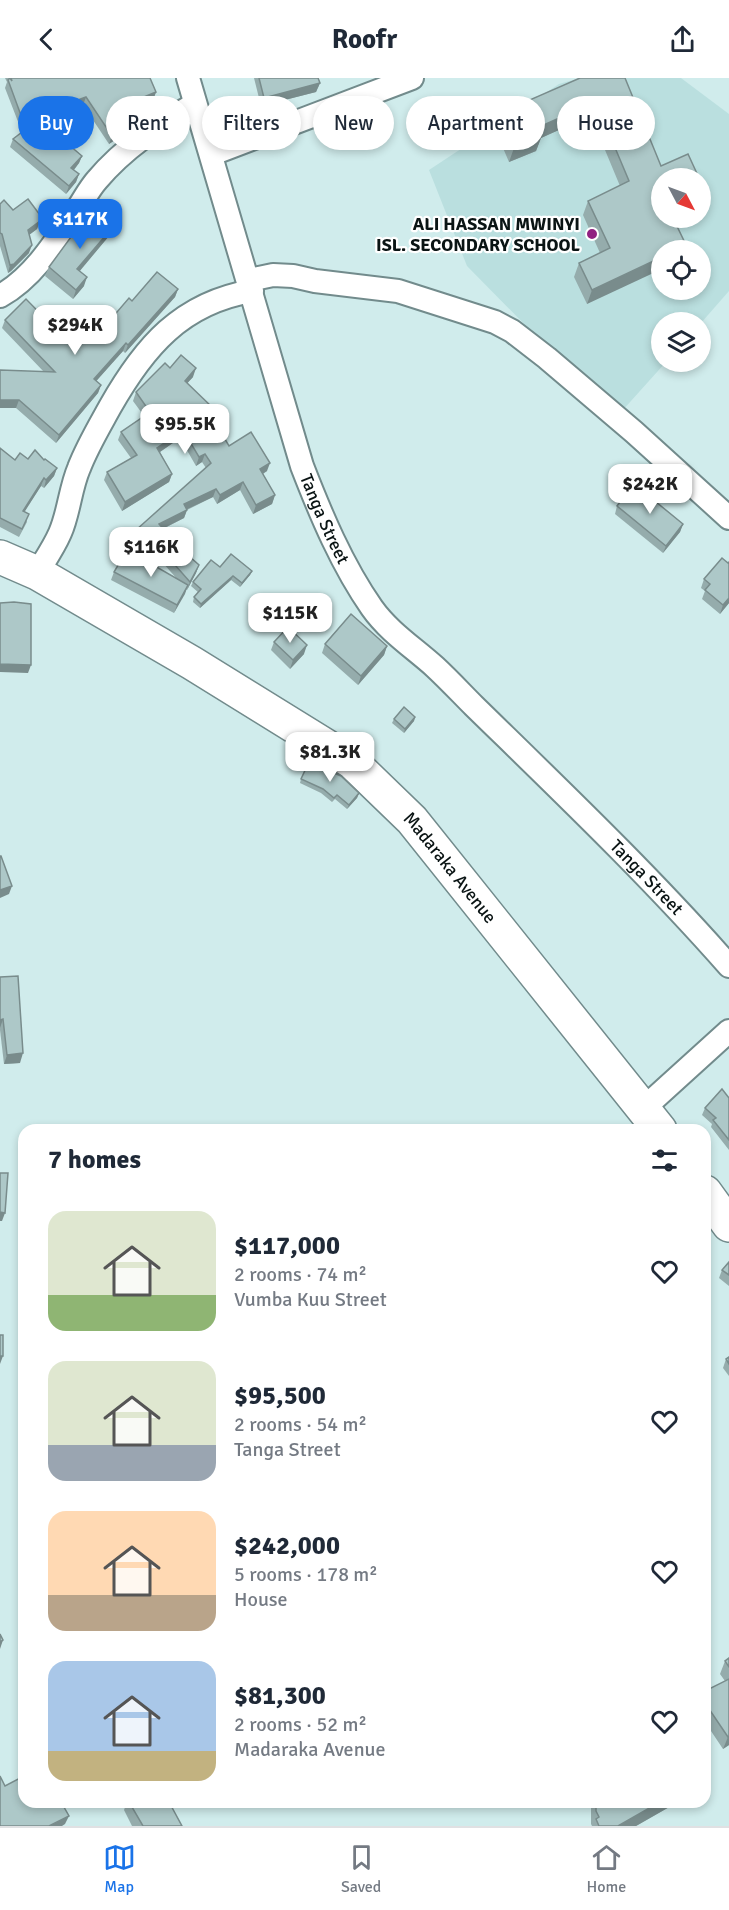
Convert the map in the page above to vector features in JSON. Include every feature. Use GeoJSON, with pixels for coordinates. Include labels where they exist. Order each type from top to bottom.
{"type":"FeatureCollection","features":[{"type":"Feature","properties":{"kind":"main road","name":"Madaraka Avenue"},"geometry":{"type":"LineString","coordinates":[[0,557],[37,573],[192,663],[352,762],[412,820],[652,1119]]}},
{"type":"Feature","properties":{"kind":"main road"},"geometry":{"type":"LineString","coordinates":[[711,1200],[729,1225]]}},
{"type":"Feature","properties":{"kind":"street","name":"Tanga Street"},"geometry":{"type":"LineString","coordinates":[[188,78],[251,285],[302,466],[320,512],[354,579],[374,611],[390,629],[435,667],[581,809],[665,895],[729,966]]}},
{"type":"Feature","properties":{"kind":"street"},"geometry":{"type":"LineString","coordinates":[[212,154],[412,78]]}},
{"type":"Feature","properties":{"kind":"street"},"geometry":{"type":"LineString","coordinates":[[0,296],[23,280],[65,228],[96,181],[121,155],[151,130],[195,104]]}},
{"type":"Feature","properties":{"kind":"street"},"geometry":{"type":"LineString","coordinates":[[37,573],[60,534],[78,469],[121,388],[145,352],[184,316],[273,275],[398,291],[495,322],[512,331],[634,432],[729,518]]}},
{"type":"Feature","properties":{"kind":"street"},"geometry":{"type":"LineString","coordinates":[[652,1119],[729,1031]]}},
{"type":"Feature","properties":{"kind":"shaded area","name":"ALI HASSAN MWINYI ISL. SECONDARY SCHOOL"},"geometry":{"type":"Polygon","coordinates":[[[580,78],[681,78],[729,114],[729,291],[711,312],[651,312],[651,372],[657,372],[622,411],[533,333],[467,266],[429,170],[459,150],[545,150],[545,96],[541,96],[559,84],[580,78]]]}},
{"type":"Feature","properties":{"kind":"building"},"geometry":{"type":"Polygon","coordinates":[[[10,78],[12,81],[11,78],[150,78],[156,92],[146,96],[106,96],[106,127],[94,109],[94,96],[18,96],[18,107],[8,80],[10,78]]]}},
{"type":"Feature","properties":{"kind":"building"},"geometry":{"type":"Polygon","coordinates":[[[259,78],[318,78],[320,83],[271,96],[264,96],[259,78]]]}},
{"type":"Feature","properties":{"kind":"building"},"geometry":{"type":"Polygon","coordinates":[[[580,78],[625,78],[632,96],[557,96],[557,119],[545,124],[545,96],[539,96],[580,78]]]}},
{"type":"Feature","properties":{"kind":"building"},"geometry":{"type":"Polygon","coordinates":[[[26,150],[75,150],[82,156],[71,168],[79,174],[69,186],[26,150]]]}},
{"type":"Feature","properties":{"kind":"building"},"geometry":{"type":"Polygon","coordinates":[[[616,150],[654,150],[661,166],[688,154],[694,168],[651,168],[651,228],[678,228],[684,240],[651,240],[651,262],[592,290],[579,263],[610,248],[588,201],[629,181],[616,150]]]}},
{"type":"Feature","properties":{"kind":"building"},"geometry":{"type":"Polygon","coordinates":[[[28,199],[40,215],[40,221],[28,230],[32,245],[14,264],[10,265],[0,233],[0,204],[4,200],[13,210],[28,199]]]}},
{"type":"Feature","properties":{"kind":"building"},"geometry":{"type":"Polygon","coordinates":[[[90,211],[112,228],[77,269],[87,277],[76,290],[49,267],[90,211]]]}},
{"type":"Feature","properties":{"kind":"building"},"geometry":{"type":"Polygon","coordinates":[[[157,272],[178,289],[94,379],[101,385],[59,435],[19,400],[0,400],[0,370],[55,372],[5,320],[26,299],[74,348],[86,334],[93,340],[129,298],[132,301],[157,272]]]}},
{"type":"Feature","properties":{"kind":"building"},"geometry":{"type":"Polygon","coordinates":[[[181,355],[196,368],[185,381],[213,408],[209,412],[229,446],[251,432],[270,463],[260,469],[275,495],[256,505],[243,482],[220,495],[216,489],[184,504],[187,510],[159,524],[199,565],[190,582],[145,531],[139,534],[136,530],[211,463],[205,454],[199,457],[183,430],[157,448],[172,474],[125,502],[107,472],[137,455],[121,432],[150,412],[136,392],[165,363],[170,368],[181,355]]]}},
{"type":"Feature","properties":{"kind":"building"},"geometry":{"type":"Polygon","coordinates":[[[0,448],[15,460],[20,453],[28,459],[35,450],[44,460],[57,468],[46,480],[44,478],[23,511],[29,514],[22,529],[0,518],[0,448]]]}},
{"type":"Feature","properties":{"kind":"building"},"geometry":{"type":"Polygon","coordinates":[[[634,484],[683,524],[666,546],[617,506],[634,484]]]}},
{"type":"Feature","properties":{"kind":"building"},"geometry":{"type":"Polygon","coordinates":[[[127,550],[188,585],[177,605],[114,572],[127,550]]]}},
{"type":"Feature","properties":{"kind":"building"},"geometry":{"type":"Polygon","coordinates":[[[231,554],[252,571],[242,583],[233,576],[201,604],[194,597],[201,589],[193,582],[211,560],[220,567],[231,554]]]}},
{"type":"Feature","properties":{"kind":"building"},"geometry":{"type":"Polygon","coordinates":[[[722,558],[729,562],[729,598],[723,605],[705,590],[710,584],[704,579],[722,558]]]}},
{"type":"Feature","properties":{"kind":"building"},"geometry":{"type":"Polygon","coordinates":[[[0,603],[31,604],[31,665],[0,664],[0,603]]]}},
{"type":"Feature","properties":{"kind":"building"},"geometry":{"type":"Polygon","coordinates":[[[351,614],[387,646],[361,676],[325,644],[351,614]]]}},
{"type":"Feature","properties":{"kind":"building"},"geometry":{"type":"Polygon","coordinates":[[[288,627],[307,645],[293,660],[274,642],[288,627]]]}},
{"type":"Feature","properties":{"kind":"building"},"geometry":{"type":"Polygon","coordinates":[[[404,707],[415,717],[405,729],[394,719],[404,707]]]}},
{"type":"Feature","properties":{"kind":"building"},"geometry":{"type":"Polygon","coordinates":[[[309,762],[341,776],[359,793],[349,805],[337,795],[334,798],[323,789],[301,779],[309,762]]]}},
{"type":"Feature","properties":{"kind":"building"},"geometry":{"type":"Polygon","coordinates":[[[0,856],[12,886],[0,890],[0,856]]]}},
{"type":"Feature","properties":{"kind":"building"},"geometry":{"type":"Polygon","coordinates":[[[18,976],[23,1053],[7,1055],[3,1019],[0,1020],[0,977],[18,976]]]}},
{"type":"Feature","properties":{"kind":"building"},"geometry":{"type":"Polygon","coordinates":[[[722,1089],[729,1098],[729,1140],[713,1120],[716,1118],[705,1108],[722,1089]]]}},
{"type":"Feature","properties":{"kind":"building"},"geometry":{"type":"Polygon","coordinates":[[[0,1173],[8,1173],[5,1213],[0,1212],[0,1173]]]}},
{"type":"Feature","properties":{"kind":"building"},"geometry":{"type":"Polygon","coordinates":[[[729,1262],[729,1275],[722,1270],[729,1262]]]}},
{"type":"Feature","properties":{"kind":"building"},"geometry":{"type":"Polygon","coordinates":[[[0,1335],[3,1335],[3,1356],[0,1356],[0,1335]]]}},
{"type":"Feature","properties":{"kind":"building"},"geometry":{"type":"Polygon","coordinates":[[[729,1679],[728,1737],[711,1712],[711,1688],[729,1679]]]}},
{"type":"Feature","properties":{"kind":"building"},"geometry":{"type":"Polygon","coordinates":[[[0,1776],[5,1786],[18,1779],[18,1808],[64,1808],[69,1816],[49,1826],[0,1826],[0,1776]]]}},
{"type":"Feature","properties":{"kind":"building"},"geometry":{"type":"Polygon","coordinates":[[[132,1808],[172,1808],[182,1826],[143,1826],[132,1808]]]}},
{"type":"Feature","properties":{"kind":"building"},"geometry":{"type":"Polygon","coordinates":[[[596,1808],[650,1808],[618,1826],[599,1826],[596,1808]]]}},
{"type":"Feature","properties":{"kind":"place","name":"ALI HASSAN MWINYI ISL. SECONDARY SCHOOL"},"geometry":{"type":"Point","coordinates":[592,234]}}]}
